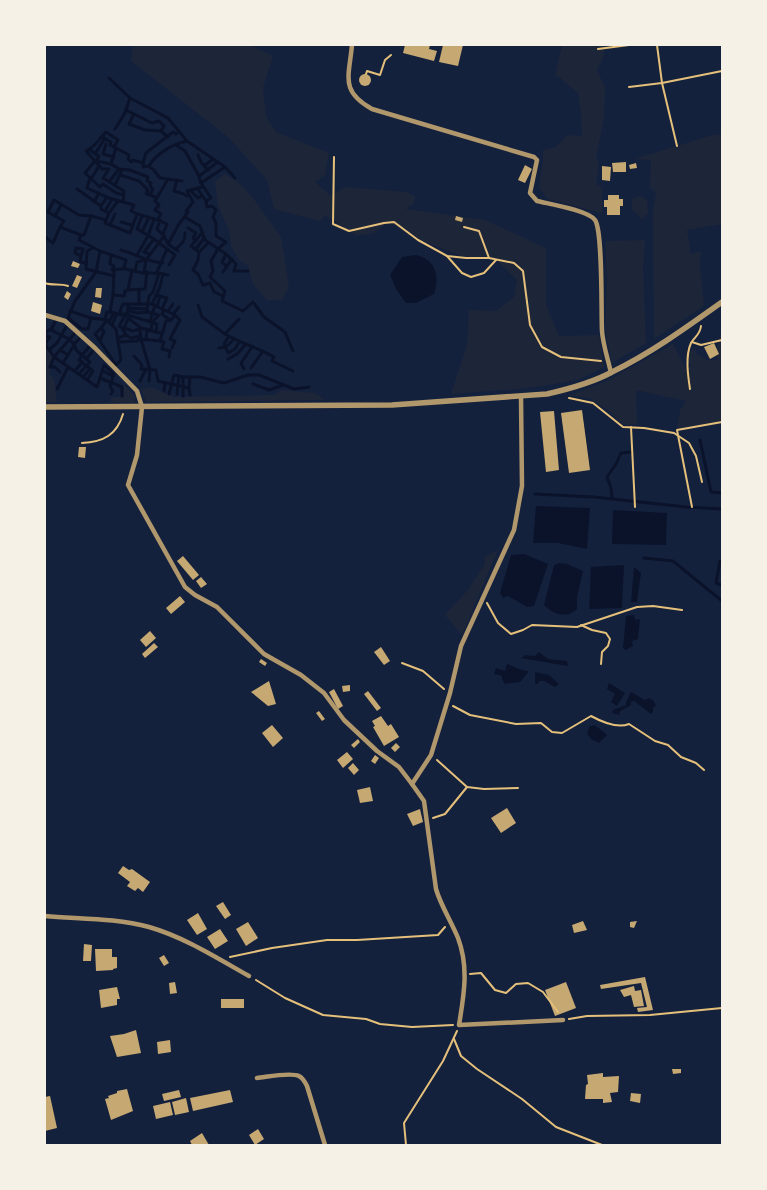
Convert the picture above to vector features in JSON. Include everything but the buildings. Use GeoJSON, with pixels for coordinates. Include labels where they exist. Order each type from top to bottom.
{"type":"FeatureCollection","features":[{"type":"Feature","properties":{"kind":"street"},"geometry":{"type":"LineString","coordinates":[[352,45],[350,91],[358,101],[372,109],[534,156],[537,160],[537,165],[530,192],[532,197],[537,201],[586,214],[594,218],[597,225],[601,268],[602,334],[611,373]]}},
{"type":"Feature","properties":{"kind":"street"},"geometry":{"type":"LineString","coordinates":[[45,407],[392,405],[547,394],[611,373],[651,351],[722,302]]}},
{"type":"Feature","properties":{"kind":"street"},"geometry":{"type":"LineString","coordinates":[[45,315],[65,321],[132,385],[139,396],[142,407],[137,455],[128,485],[185,587],[217,607],[264,654],[301,674],[324,693],[344,720],[377,751],[399,767],[424,801],[436,889],[440,903],[462,949],[465,962],[464,994],[459,1025],[564,1020]]}},
{"type":"Feature","properties":{"kind":"street"},"geometry":{"type":"LineString","coordinates":[[412,784],[431,755],[450,693],[461,646],[514,530],[522,486],[521,397]]}},
{"type":"Feature","properties":{"kind":"street"},"geometry":{"type":"LineString","coordinates":[[45,916],[119,922],[148,927],[175,936],[249,976]]}},
{"type":"Feature","properties":{"kind":"street"},"geometry":{"type":"LineString","coordinates":[[256,1078],[289,1075],[298,1076],[302,1079],[307,1086],[325,1145]]}},
{"type":"Feature","properties":{"kind":"path"},"geometry":{"type":"LineString","coordinates":[[598,49],[630,45]]}},
{"type":"Feature","properties":{"kind":"path"},"geometry":{"type":"LineString","coordinates":[[657,45],[662,83],[677,146]]}},
{"type":"Feature","properties":{"kind":"path"},"geometry":{"type":"LineString","coordinates":[[366,74],[367,71],[380,75],[385,60],[391,55]]}},
{"type":"Feature","properties":{"kind":"path"},"geometry":{"type":"LineString","coordinates":[[629,87],[662,83],[722,71]]}},
{"type":"Feature","properties":{"kind":"path"},"geometry":{"type":"LineString","coordinates":[[334,157],[333,224],[349,231],[384,222],[394,222],[418,240],[447,256],[462,273],[471,277],[484,273],[496,260]]}},
{"type":"Feature","properties":{"kind":"path"},"geometry":{"type":"LineString","coordinates":[[464,227],[479,231],[489,258]]}},
{"type":"Feature","properties":{"kind":"path"},"geometry":{"type":"LineString","coordinates":[[447,256],[489,258],[514,263],[523,271],[530,325],[542,347],[561,357],[608,362]]}},
{"type":"Feature","properties":{"kind":"path"},"geometry":{"type":"LineString","coordinates":[[45,283],[52,286],[62,284],[68,286]]}},
{"type":"Feature","properties":{"kind":"path"},"geometry":{"type":"LineString","coordinates":[[690,389],[687,367],[690,344],[700,333],[702,316]]}},
{"type":"Feature","properties":{"kind":"path"},"geometry":{"type":"LineString","coordinates":[[692,342],[701,345],[722,340]]}},
{"type":"Feature","properties":{"kind":"path"},"geometry":{"type":"LineString","coordinates":[[565,397],[593,403],[623,427],[674,433],[689,443],[696,456],[702,482]]}},
{"type":"Feature","properties":{"kind":"path"},"geometry":{"type":"LineString","coordinates":[[82,444],[96,443],[108,438],[120,424],[125,407]]}},
{"type":"Feature","properties":{"kind":"path"},"geometry":{"type":"LineString","coordinates":[[692,507],[677,430],[722,422]]}},
{"type":"Feature","properties":{"kind":"path"},"geometry":{"type":"LineString","coordinates":[[631,427],[635,507]]}},
{"type":"Feature","properties":{"kind":"path"},"geometry":{"type":"LineString","coordinates":[[483,597],[498,623],[511,634],[532,625],[576,627],[637,607],[653,606],[682,610]]}},
{"type":"Feature","properties":{"kind":"path"},"geometry":{"type":"LineString","coordinates":[[582,625],[592,630],[606,633],[610,639],[608,646],[602,652],[601,664]]}},
{"type":"Feature","properties":{"kind":"path"},"geometry":{"type":"LineString","coordinates":[[402,663],[423,671],[450,693]]}},
{"type":"Feature","properties":{"kind":"path"},"geometry":{"type":"LineString","coordinates":[[446,702],[470,715],[516,724],[541,723],[552,732],[562,733],[591,716],[602,722],[623,726],[629,724],[655,741],[668,745],[681,757],[696,763],[704,770]]}},
{"type":"Feature","properties":{"kind":"path"},"geometry":{"type":"LineString","coordinates":[[431,755],[467,787],[484,789],[518,788]]}},
{"type":"Feature","properties":{"kind":"path"},"geometry":{"type":"LineString","coordinates":[[427,820],[445,814],[467,787]]}},
{"type":"Feature","properties":{"kind":"path"},"geometry":{"type":"LineString","coordinates":[[219,959],[272,948],[327,940],[438,935],[450,922]]}},
{"type":"Feature","properties":{"kind":"path"},"geometry":{"type":"LineString","coordinates":[[465,974],[481,973],[495,990],[506,993],[516,984],[528,983],[543,992],[564,1020],[587,1016],[650,1014],[722,1008]]}},
{"type":"Feature","properties":{"kind":"path"},"geometry":{"type":"LineString","coordinates":[[249,976],[285,998],[323,1015],[366,1019],[380,1024],[412,1027],[459,1025],[443,1061],[404,1123],[406,1145]]}},
{"type":"Feature","properties":{"kind":"path"},"geometry":{"type":"LineString","coordinates":[[454,1039],[461,1056],[522,1099],[556,1128],[602,1145]]}},
{"type":"Feature","properties":{"kind":"shaded area"},"geometry":{"type":"Polygon","coordinates":[[[133,45],[251,45],[273,56],[263,88],[266,116],[276,132],[329,153],[325,175],[315,182],[331,196],[345,187],[406,192],[415,196],[414,203],[406,209],[485,220],[546,248],[546,305],[559,336],[599,335],[604,367],[580,379],[554,384],[520,389],[451,394],[467,345],[469,310],[496,311],[514,297],[517,280],[496,260],[488,256],[466,258],[416,238],[388,222],[374,233],[357,236],[325,215],[320,221],[274,209],[267,180],[228,137],[131,61],[133,45]]]}},
{"type":"Feature","properties":{"kind":"shaded area"},"geometry":{"type":"Polygon","coordinates":[[[562,45],[603,45],[604,55],[597,71],[605,87],[604,117],[596,157],[599,164],[596,184],[602,188],[602,213],[548,199],[539,188],[543,150],[556,147],[567,135],[582,136],[578,93],[559,77],[555,76],[562,45]]]}},
{"type":"Feature","properties":{"kind":"shaded area"},"geometry":{"type":"Polygon","coordinates":[[[722,134],[722,224],[687,230],[691,254],[701,251],[700,265],[704,306],[654,339],[653,210],[656,192],[650,188],[651,160],[634,159],[722,134]]]}},
{"type":"Feature","properties":{"kind":"shaded area"},"geometry":{"type":"Polygon","coordinates":[[[225,174],[238,182],[253,198],[281,237],[289,287],[282,300],[267,300],[253,284],[248,266],[239,260],[231,246],[229,230],[218,206],[215,182],[225,174]]]}},
{"type":"Feature","properties":{"kind":"shaded area"},"geometry":{"type":"Polygon","coordinates":[[[640,196],[647,200],[648,213],[642,219],[632,210],[632,199],[640,196]]]}},
{"type":"Feature","properties":{"kind":"shaded area"},"geometry":{"type":"Polygon","coordinates":[[[645,240],[643,269],[646,343],[612,363],[605,329],[607,283],[605,241],[645,240]]]}},
{"type":"Feature","properties":{"kind":"shaded area"},"geometry":{"type":"Polygon","coordinates":[[[416,255],[428,260],[432,265],[436,275],[436,288],[434,294],[416,303],[406,303],[396,289],[390,275],[402,257],[416,255]]]}},
{"type":"Feature","properties":{"kind":"shaded area"},"geometry":{"type":"Polygon","coordinates":[[[722,328],[722,422],[677,430],[680,410],[686,401],[636,390],[637,424],[623,425],[609,411],[591,399],[570,395],[607,381],[673,344],[687,371],[691,365],[685,356],[692,350],[696,349],[696,353],[707,360],[717,360],[717,349],[722,328]]]}},
{"type":"Feature","properties":{"kind":"shaded area"},"geometry":{"type":"Polygon","coordinates":[[[45,342],[54,357],[49,374],[54,379],[57,402],[45,402],[45,342]]]}},
{"type":"Feature","properties":{"kind":"shaded area"},"geometry":{"type":"Polygon","coordinates":[[[124,384],[135,396],[135,403],[111,402],[111,398],[122,396],[124,384]]]}},
{"type":"Feature","properties":{"kind":"shaded area"},"geometry":{"type":"Polygon","coordinates":[[[151,387],[174,397],[275,395],[281,390],[315,393],[325,400],[146,402],[141,389],[151,387]]]}},
{"type":"Feature","properties":{"kind":"shaded area"},"geometry":{"type":"Polygon","coordinates":[[[536,506],[590,508],[587,549],[558,543],[533,543],[536,506]]]}},
{"type":"Feature","properties":{"kind":"shaded area"},"geometry":{"type":"Polygon","coordinates":[[[613,510],[667,513],[666,545],[612,544],[613,510]]]}},
{"type":"Feature","properties":{"kind":"shaded area"},"geometry":{"type":"Polygon","coordinates":[[[498,550],[462,635],[445,615],[467,591],[485,564],[484,557],[498,550]]]}},
{"type":"Feature","properties":{"kind":"shaded area"},"geometry":{"type":"Polygon","coordinates":[[[524,554],[548,564],[534,606],[527,607],[508,596],[503,598],[500,593],[511,555],[524,554]]]}},
{"type":"Feature","properties":{"kind":"shaded area"},"geometry":{"type":"Polygon","coordinates":[[[559,563],[567,564],[583,571],[577,597],[577,609],[564,615],[552,611],[544,605],[554,565],[559,563]]]}},
{"type":"Feature","properties":{"kind":"shaded area"},"geometry":{"type":"Polygon","coordinates":[[[624,565],[622,608],[589,609],[591,567],[624,565]]]}},
{"type":"Feature","properties":{"kind":"shaded area"},"geometry":{"type":"Polygon","coordinates":[[[634,567],[641,573],[637,602],[631,602],[634,567]]]}},
{"type":"Feature","properties":{"kind":"shaded area"},"geometry":{"type":"Polygon","coordinates":[[[634,615],[635,620],[640,619],[638,639],[632,641],[633,646],[626,650],[623,648],[626,616],[634,615]]]}},
{"type":"Feature","properties":{"kind":"shaded area"},"geometry":{"type":"Polygon","coordinates":[[[539,652],[548,659],[567,661],[568,666],[521,658],[525,655],[535,656],[539,652]]]}},
{"type":"Feature","properties":{"kind":"shaded area"},"geometry":{"type":"Polygon","coordinates":[[[507,664],[520,670],[529,671],[520,682],[505,684],[502,676],[494,674],[496,668],[505,671],[507,664]]]}},
{"type":"Feature","properties":{"kind":"shaded area"},"geometry":{"type":"Polygon","coordinates":[[[535,672],[549,675],[559,684],[555,687],[544,681],[539,681],[538,684],[535,684],[535,672]]]}},
{"type":"Feature","properties":{"kind":"shaded area"},"geometry":{"type":"Polygon","coordinates":[[[609,683],[625,693],[617,706],[611,702],[615,694],[607,689],[609,683]]]}},
{"type":"Feature","properties":{"kind":"shaded area"},"geometry":{"type":"Polygon","coordinates":[[[631,692],[645,700],[649,698],[654,701],[656,706],[653,707],[651,714],[634,701],[619,712],[620,715],[612,713],[613,710],[626,705],[631,692]]]}},
{"type":"Feature","properties":{"kind":"shaded area"},"geometry":{"type":"Polygon","coordinates":[[[595,725],[607,735],[599,743],[591,739],[587,733],[590,726],[595,725]]]}},
{"type":"Feature","properties":{"kind":"waterway"},"geometry":{"type":"LineString","coordinates":[[109,78],[130,98],[168,118],[187,141],[225,167],[235,178]]}},
{"type":"Feature","properties":{"kind":"waterway"},"geometry":{"type":"LineString","coordinates":[[115,129],[125,113],[130,98]]}},
{"type":"Feature","properties":{"kind":"waterway"},"geometry":{"type":"LineString","coordinates":[[126,110],[152,123],[159,121],[164,126],[161,131],[168,137]]}},
{"type":"Feature","properties":{"kind":"waterway"},"geometry":{"type":"LineString","coordinates":[[134,114],[129,124],[145,130],[161,131]]}},
{"type":"Feature","properties":{"kind":"waterway"},"geometry":{"type":"LineString","coordinates":[[178,251],[168,244],[163,234],[167,224],[131,211],[134,205],[123,202],[124,191],[103,178],[109,169],[102,169],[86,151],[106,132],[118,140],[114,147],[129,155],[128,159],[131,162],[133,160],[143,163],[143,167],[147,166],[153,169],[160,178],[182,181]]}},
{"type":"Feature","properties":{"kind":"waterway"},"geometry":{"type":"LineString","coordinates":[[143,163],[146,153],[173,132],[176,134],[179,132]]}},
{"type":"Feature","properties":{"kind":"waterway"},"geometry":{"type":"LineString","coordinates":[[101,137],[111,142],[110,145],[116,148],[111,164]]}},
{"type":"Feature","properties":{"kind":"waterway"},"geometry":{"type":"LineString","coordinates":[[95,154],[105,138]]}},
{"type":"Feature","properties":{"kind":"waterway"},"geometry":{"type":"LineString","coordinates":[[149,166],[165,150],[187,141]]}},
{"type":"Feature","properties":{"kind":"waterway"},"geometry":{"type":"LineString","coordinates":[[106,144],[103,154],[114,157]]}},
{"type":"Feature","properties":{"kind":"waterway"},"geometry":{"type":"LineString","coordinates":[[176,145],[185,151],[211,198],[206,201],[207,207],[212,206],[216,210],[213,217],[216,223],[216,236],[226,242],[218,249],[211,261],[213,271],[210,277],[225,291],[222,301],[243,311],[253,302],[264,317],[285,332],[293,351]]}},
{"type":"Feature","properties":{"kind":"waterway"},"geometry":{"type":"LineString","coordinates":[[90,150],[99,156],[96,161]]}},
{"type":"Feature","properties":{"kind":"waterway"},"geometry":{"type":"LineString","coordinates":[[198,155],[208,170]]}},
{"type":"Feature","properties":{"kind":"waterway"},"geometry":{"type":"LineString","coordinates":[[204,166],[213,159]]}},
{"type":"Feature","properties":{"kind":"waterway"},"geometry":{"type":"LineString","coordinates":[[97,161],[148,177],[147,181],[151,183],[150,186],[153,189],[150,195],[157,198]]}},
{"type":"Feature","properties":{"kind":"waterway"},"geometry":{"type":"LineString","coordinates":[[94,162],[85,173],[100,187],[103,184],[116,193],[124,195]]}},
{"type":"Feature","properties":{"kind":"waterway"},"geometry":{"type":"LineString","coordinates":[[199,176],[218,162]]}},
{"type":"Feature","properties":{"kind":"waterway"},"geometry":{"type":"LineString","coordinates":[[91,179],[99,166]]}},
{"type":"Feature","properties":{"kind":"waterway"},"geometry":{"type":"LineString","coordinates":[[201,183],[225,167]]}},
{"type":"Feature","properties":{"kind":"waterway"},"geometry":{"type":"LineString","coordinates":[[109,182],[119,169]]}},
{"type":"Feature","properties":{"kind":"waterway"},"geometry":{"type":"LineString","coordinates":[[115,185],[122,170]]}},
{"type":"Feature","properties":{"kind":"waterway"},"geometry":{"type":"LineString","coordinates":[[120,175],[139,181],[148,190],[146,194],[150,195]]}},
{"type":"Feature","properties":{"kind":"waterway"},"geometry":{"type":"LineString","coordinates":[[90,178],[87,188],[123,202]]}},
{"type":"Feature","properties":{"kind":"waterway"},"geometry":{"type":"LineString","coordinates":[[158,219],[161,214],[155,210],[159,205],[155,201],[168,179]]}},
{"type":"Feature","properties":{"kind":"waterway"},"geometry":{"type":"LineString","coordinates":[[177,180],[174,191],[186,196],[189,195]]}},
{"type":"Feature","properties":{"kind":"waterway"},"geometry":{"type":"LineString","coordinates":[[168,244],[193,202],[187,191],[203,187]]}},
{"type":"Feature","properties":{"kind":"waterway"},"geometry":{"type":"LineString","coordinates":[[197,188],[206,201]]}},
{"type":"Feature","properties":{"kind":"waterway"},"geometry":{"type":"LineString","coordinates":[[77,189],[101,206],[101,209],[109,213]]}},
{"type":"Feature","properties":{"kind":"waterway"},"geometry":{"type":"LineString","coordinates":[[190,190],[198,198],[202,196]]}},
{"type":"Feature","properties":{"kind":"waterway"},"geometry":{"type":"LineString","coordinates":[[94,202],[99,193]]}},
{"type":"Feature","properties":{"kind":"waterway"},"geometry":{"type":"LineString","coordinates":[[101,206],[107,197]]}},
{"type":"Feature","properties":{"kind":"waterway"},"geometry":{"type":"LineString","coordinates":[[105,211],[112,199]]}},
{"type":"Feature","properties":{"kind":"waterway"},"geometry":{"type":"LineString","coordinates":[[106,220],[79,215],[54,200],[48,212],[64,221],[60,227],[81,235],[79,240],[100,251],[126,260],[124,268]]}},
{"type":"Feature","properties":{"kind":"waterway"},"geometry":{"type":"LineString","coordinates":[[118,201],[109,213],[105,223],[130,233],[137,214]]}},
{"type":"Feature","properties":{"kind":"waterway"},"geometry":{"type":"LineString","coordinates":[[55,216],[61,205]]}},
{"type":"Feature","properties":{"kind":"waterway"},"geometry":{"type":"LineString","coordinates":[[110,225],[115,214]]}},
{"type":"Feature","properties":{"kind":"waterway"},"geometry":{"type":"LineString","coordinates":[[81,235],[84,235],[91,216]]}},
{"type":"Feature","properties":{"kind":"waterway"},"geometry":{"type":"LineString","coordinates":[[142,216],[137,229],[175,255],[169,265]]}},
{"type":"Feature","properties":{"kind":"waterway"},"geometry":{"type":"LineString","coordinates":[[142,232],[149,217]]}},
{"type":"Feature","properties":{"kind":"waterway"},"geometry":{"type":"LineString","coordinates":[[185,217],[200,226],[205,240],[226,254],[236,264],[234,271],[248,271]]}},
{"type":"Feature","properties":{"kind":"waterway"},"geometry":{"type":"LineString","coordinates":[[137,255],[148,236],[154,219]]}},
{"type":"Feature","properties":{"kind":"waterway"},"geometry":{"type":"LineString","coordinates":[[144,273],[146,260],[164,236],[157,229],[160,220]]}},
{"type":"Feature","properties":{"kind":"waterway"},"geometry":{"type":"LineString","coordinates":[[121,222],[132,225]]}},
{"type":"Feature","properties":{"kind":"waterway"},"geometry":{"type":"LineString","coordinates":[[45,237],[53,243],[60,227]]}},
{"type":"Feature","properties":{"kind":"waterway"},"geometry":{"type":"LineString","coordinates":[[188,228],[196,233],[193,238],[196,240]]}},
{"type":"Feature","properties":{"kind":"waterway"},"geometry":{"type":"LineString","coordinates":[[176,249],[184,240],[185,233]]}},
{"type":"Feature","properties":{"kind":"waterway"},"geometry":{"type":"LineString","coordinates":[[202,233],[191,246],[199,252],[198,260],[193,270],[198,274],[203,285],[210,283],[214,292],[223,296]]}},
{"type":"Feature","properties":{"kind":"waterway"},"geometry":{"type":"LineString","coordinates":[[196,249],[204,238]]}},
{"type":"Feature","properties":{"kind":"waterway"},"geometry":{"type":"LineString","coordinates":[[149,254],[144,252],[154,239]]}},
{"type":"Feature","properties":{"kind":"waterway"},"geometry":{"type":"LineString","coordinates":[[199,252],[208,243]]}},
{"type":"Feature","properties":{"kind":"waterway"},"geometry":{"type":"LineString","coordinates":[[81,256],[83,249],[76,248],[75,253],[81,256],[80,262],[86,263]]}},
{"type":"Feature","properties":{"kind":"waterway"},"geometry":{"type":"LineString","coordinates":[[93,248],[87,251],[86,269],[114,276]]}},
{"type":"Feature","properties":{"kind":"waterway"},"geometry":{"type":"LineString","coordinates":[[157,272],[167,249]]}},
{"type":"Feature","properties":{"kind":"waterway"},"geometry":{"type":"LineString","coordinates":[[121,250],[147,260],[163,263]]}},
{"type":"Feature","properties":{"kind":"waterway"},"geometry":{"type":"LineString","coordinates":[[91,318],[88,329],[82,329],[68,318],[75,301],[96,272],[100,251]]}},
{"type":"Feature","properties":{"kind":"waterway"},"geometry":{"type":"LineString","coordinates":[[226,254],[222,262],[226,266]]}},
{"type":"Feature","properties":{"kind":"waterway"},"geometry":{"type":"LineString","coordinates":[[111,255],[110,264],[114,266],[112,270]]}},
{"type":"Feature","properties":{"kind":"waterway"},"geometry":{"type":"LineString","coordinates":[[223,272],[232,259]]}},
{"type":"Feature","properties":{"kind":"waterway"},"geometry":{"type":"LineString","coordinates":[[135,271],[137,262],[145,260]]}},
{"type":"Feature","properties":{"kind":"waterway"},"geometry":{"type":"LineString","coordinates":[[101,328],[95,334],[116,365],[121,360],[116,329],[105,318],[107,312],[110,312],[114,270],[125,269],[168,275]]}},
{"type":"Feature","properties":{"kind":"waterway"},"geometry":{"type":"LineString","coordinates":[[113,295],[124,296],[125,291],[128,290],[132,270]]}},
{"type":"Feature","properties":{"kind":"waterway"},"geometry":{"type":"LineString","coordinates":[[128,290],[145,289],[147,272]]}},
{"type":"Feature","properties":{"kind":"waterway"},"geometry":{"type":"LineString","coordinates":[[151,330],[152,322],[159,315],[148,312],[147,309],[149,296],[153,292],[159,273]]}},
{"type":"Feature","properties":{"kind":"waterway"},"geometry":{"type":"LineString","coordinates":[[110,312],[122,315],[120,311],[123,304],[152,304],[160,287],[163,274]]}},
{"type":"Feature","properties":{"kind":"waterway"},"geometry":{"type":"LineString","coordinates":[[139,290],[139,304]]}},
{"type":"Feature","properties":{"kind":"waterway"},"geometry":{"type":"LineString","coordinates":[[156,295],[167,298],[162,309]]}},
{"type":"Feature","properties":{"kind":"waterway"},"geometry":{"type":"LineString","coordinates":[[157,306],[160,296]]}},
{"type":"Feature","properties":{"kind":"waterway"},"geometry":{"type":"LineString","coordinates":[[118,338],[126,335],[119,326],[128,311],[128,304]]}},
{"type":"Feature","properties":{"kind":"waterway"},"geometry":{"type":"LineString","coordinates":[[152,304],[175,315],[171,320],[166,321],[160,341],[164,342],[162,349],[170,351],[169,357]]}},
{"type":"Feature","properties":{"kind":"waterway"},"geometry":{"type":"LineString","coordinates":[[168,311],[173,304]]}},
{"type":"Feature","properties":{"kind":"waterway"},"geometry":{"type":"LineString","coordinates":[[150,321],[155,305]]}},
{"type":"Feature","properties":{"kind":"waterway"},"geometry":{"type":"LineString","coordinates":[[198,305],[202,317],[225,334]]}},
{"type":"Feature","properties":{"kind":"waterway"},"geometry":{"type":"LineString","coordinates":[[173,314],[179,307]]}},
{"type":"Feature","properties":{"kind":"waterway"},"geometry":{"type":"LineString","coordinates":[[128,308],[147,309]]}},
{"type":"Feature","properties":{"kind":"waterway"},"geometry":{"type":"LineString","coordinates":[[164,310],[162,314],[170,320]]}},
{"type":"Feature","properties":{"kind":"waterway"},"geometry":{"type":"LineString","coordinates":[[70,311],[91,318],[107,320],[101,328],[104,332],[100,340]]}},
{"type":"Feature","properties":{"kind":"waterway"},"geometry":{"type":"LineString","coordinates":[[128,311],[148,312]]}},
{"type":"Feature","properties":{"kind":"waterway"},"geometry":{"type":"LineString","coordinates":[[109,322],[114,313]]}},
{"type":"Feature","properties":{"kind":"waterway"},"geometry":{"type":"LineString","coordinates":[[112,325],[117,314]]}},
{"type":"Feature","properties":{"kind":"waterway"},"geometry":{"type":"LineString","coordinates":[[122,315],[125,314],[157,324],[156,332],[161,333]]}},
{"type":"Feature","properties":{"kind":"waterway"},"geometry":{"type":"LineString","coordinates":[[172,348],[175,341],[170,339],[180,320],[175,315]]}},
{"type":"Feature","properties":{"kind":"waterway"},"geometry":{"type":"LineString","coordinates":[[128,318],[141,328],[156,332]]}},
{"type":"Feature","properties":{"kind":"waterway"},"geometry":{"type":"LineString","coordinates":[[128,319],[124,328],[133,331],[140,329],[141,339],[160,341]]}},
{"type":"Feature","properties":{"kind":"waterway"},"geometry":{"type":"LineString","coordinates":[[239,319],[225,334],[274,357],[272,361],[293,371]]}},
{"type":"Feature","properties":{"kind":"waterway"},"geometry":{"type":"LineString","coordinates":[[55,322],[51,330],[69,339],[74,344],[79,339]]}},
{"type":"Feature","properties":{"kind":"waterway"},"geometry":{"type":"LineString","coordinates":[[49,350],[57,343],[66,327]]}},
{"type":"Feature","properties":{"kind":"waterway"},"geometry":{"type":"LineString","coordinates":[[45,333],[52,328]]}},
{"type":"Feature","properties":{"kind":"waterway"},"geometry":{"type":"LineString","coordinates":[[146,340],[147,329]]}},
{"type":"Feature","properties":{"kind":"waterway"},"geometry":{"type":"LineString","coordinates":[[60,372],[55,367],[50,367],[54,357],[75,333]]}},
{"type":"Feature","properties":{"kind":"waterway"},"geometry":{"type":"LineString","coordinates":[[126,335],[131,338],[140,336]]}},
{"type":"Feature","properties":{"kind":"waterway"},"geometry":{"type":"LineString","coordinates":[[45,336],[50,337],[45,344],[54,357],[97,387],[104,365],[114,374],[110,386],[113,391],[111,394]]}},
{"type":"Feature","properties":{"kind":"waterway"},"geometry":{"type":"LineString","coordinates":[[229,336],[224,344],[228,353],[235,349],[239,342]]}},
{"type":"Feature","properties":{"kind":"waterway"},"geometry":{"type":"LineString","coordinates":[[119,342],[141,339],[150,370],[149,381]]}},
{"type":"Feature","properties":{"kind":"waterway"},"geometry":{"type":"LineString","coordinates":[[219,348],[226,347],[234,339]]}},
{"type":"Feature","properties":{"kind":"waterway"},"geometry":{"type":"LineString","coordinates":[[74,344],[76,350],[90,362],[79,374]]}},
{"type":"Feature","properties":{"kind":"waterway"},"geometry":{"type":"LineString","coordinates":[[63,363],[74,345]]}},
{"type":"Feature","properties":{"kind":"waterway"},"geometry":{"type":"LineString","coordinates":[[228,359],[237,354],[245,345]]}},
{"type":"Feature","properties":{"kind":"waterway"},"geometry":{"type":"LineString","coordinates":[[81,355],[89,347]]}},
{"type":"Feature","properties":{"kind":"waterway"},"geometry":{"type":"LineString","coordinates":[[244,369],[241,363],[252,347]]}},
{"type":"Feature","properties":{"kind":"waterway"},"geometry":{"type":"LineString","coordinates":[[60,350],[68,355]]}},
{"type":"Feature","properties":{"kind":"waterway"},"geometry":{"type":"LineString","coordinates":[[251,368],[263,351]]}},
{"type":"Feature","properties":{"kind":"waterway"},"geometry":{"type":"LineString","coordinates":[[86,359],[92,352]]}},
{"type":"Feature","properties":{"kind":"waterway"},"geometry":{"type":"LineString","coordinates":[[82,356],[79,360],[93,371],[87,380]]}},
{"type":"Feature","properties":{"kind":"waterway"},"geometry":{"type":"LineString","coordinates":[[134,356],[142,365],[141,369],[156,370],[158,381],[189,388],[190,395]]}},
{"type":"Feature","properties":{"kind":"waterway"},"geometry":{"type":"LineString","coordinates":[[75,371],[82,362]]}},
{"type":"Feature","properties":{"kind":"waterway"},"geometry":{"type":"LineString","coordinates":[[57,389],[68,367]]}},
{"type":"Feature","properties":{"kind":"waterway"},"geometry":{"type":"LineString","coordinates":[[83,377],[90,369]]}},
{"type":"Feature","properties":{"kind":"waterway"},"geometry":{"type":"LineString","coordinates":[[140,381],[146,369]]}},
{"type":"Feature","properties":{"kind":"waterway"},"geometry":{"type":"LineString","coordinates":[[103,371],[113,376]]}},
{"type":"Feature","properties":{"kind":"waterway"},"geometry":{"type":"LineString","coordinates":[[169,394],[174,375],[200,377],[224,383],[248,375],[259,375],[294,389],[309,387]]}},
{"type":"Feature","properties":{"kind":"waterway"},"geometry":{"type":"LineString","coordinates":[[177,394],[179,376]]}},
{"type":"Feature","properties":{"kind":"waterway"},"geometry":{"type":"LineString","coordinates":[[183,377],[183,396]]}},
{"type":"Feature","properties":{"kind":"waterway"},"geometry":{"type":"LineString","coordinates":[[189,388],[190,377]]}},
{"type":"Feature","properties":{"kind":"waterway"},"geometry":{"type":"LineString","coordinates":[[100,378],[122,387],[122,396]]}},
{"type":"Feature","properties":{"kind":"waterway"},"geometry":{"type":"LineString","coordinates":[[164,391],[165,383]]}},
{"type":"Feature","properties":{"kind":"waterway"},"geometry":{"type":"LineString","coordinates":[[253,384],[269,390],[283,385]]}},
{"type":"Feature","properties":{"kind":"waterway"},"geometry":{"type":"LineString","coordinates":[[700,440],[711,492],[722,493]]}},
{"type":"Feature","properties":{"kind":"waterway"},"geometry":{"type":"LineString","coordinates":[[612,499],[607,477],[621,453],[631,452]]}},
{"type":"Feature","properties":{"kind":"waterway"},"geometry":{"type":"LineString","coordinates":[[535,494],[594,497],[722,509]]}},
{"type":"Feature","properties":{"kind":"waterway"},"geometry":{"type":"LineString","coordinates":[[644,558],[673,561],[722,601]]}},
{"type":"Feature","properties":{"kind":"waterway"},"geometry":{"type":"LineString","coordinates":[[720,561],[716,583],[722,585]]}}]}
